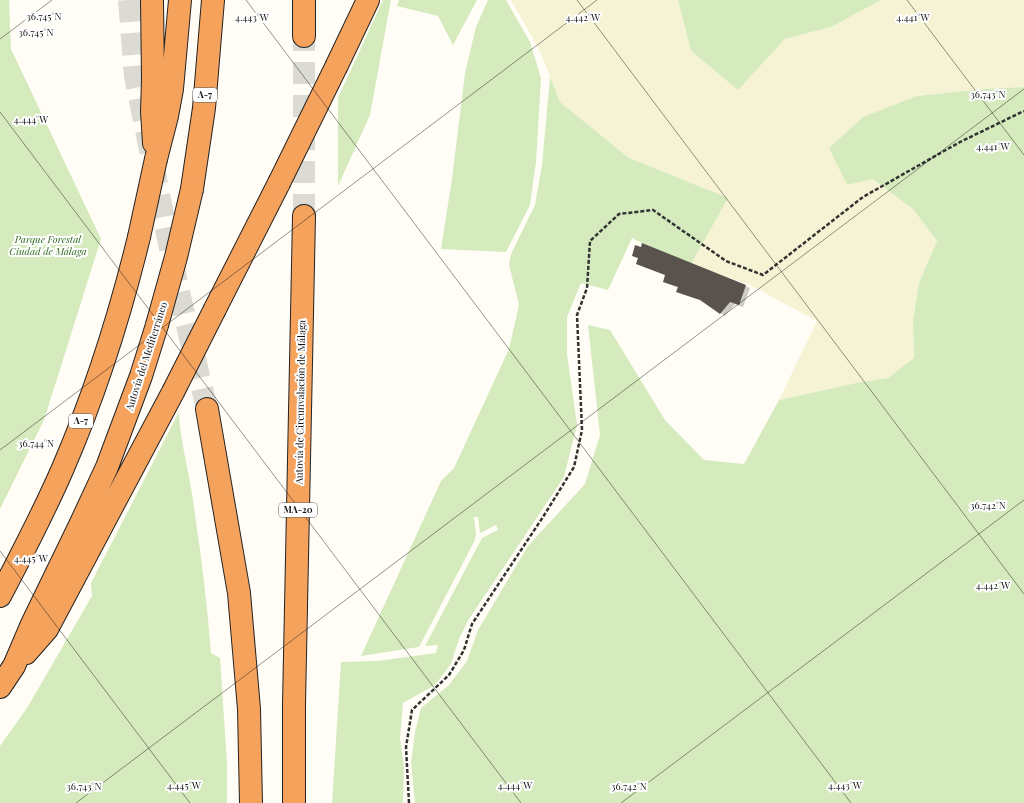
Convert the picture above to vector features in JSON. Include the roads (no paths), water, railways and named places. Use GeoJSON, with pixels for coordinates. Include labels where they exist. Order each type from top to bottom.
{"type":"FeatureCollection","features":[{"type":"Feature","properties":{"kind":"highway"},"geometry":{"type":"LineString","coordinates":[[152,0],[152,112],[156,159]]}},
{"type":"Feature","properties":{"kind":"highway","name":"A-7"},"geometry":{"type":"LineString","coordinates":[[0,596],[37,525],[64,467],[100,373],[129,277],[172,90],[180,0]]}},
{"type":"Feature","properties":{"kind":"highway","name":"Autovía del Mediterráneo"},"geometry":{"type":"LineString","coordinates":[[0,687],[14,666],[32,624],[107,467],[141,376],[158,325],[192,188],[204,108],[213,0]]}},
{"type":"Feature","properties":{"kind":"highway"},"geometry":{"type":"LineString","coordinates":[[304,0],[304,36]]}},
{"type":"Feature","properties":{"kind":"highway"},"geometry":{"type":"LineString","coordinates":[[14,666],[47,629],[102,528],[279,183],[368,0]]}},
{"type":"Feature","properties":{"kind":"highway","name":"Autovía de Circunvalación de Málaga"},"geometry":{"type":"LineString","coordinates":[[294,803],[294,696],[304,216]]}},
{"type":"Feature","properties":{"kind":"highway"},"geometry":{"type":"LineString","coordinates":[[208,409],[240,593],[248,709],[251,803]]}},
{"type":"Feature","properties":{"kind":"tunnel"},"geometry":{"type":"LineString","coordinates":[[129,0],[135,76],[178,288],[207,409]]}},
{"type":"Feature","properties":{"kind":"tunnel"},"geometry":{"type":"LineString","coordinates":[[304,36],[304,216]]}},
{"type":"Feature","properties":{"kind":"park label","name":"Parque Forestal Ciudad de Málaga"},"geometry":{"type":"Point","coordinates":[48,244]}}]}
